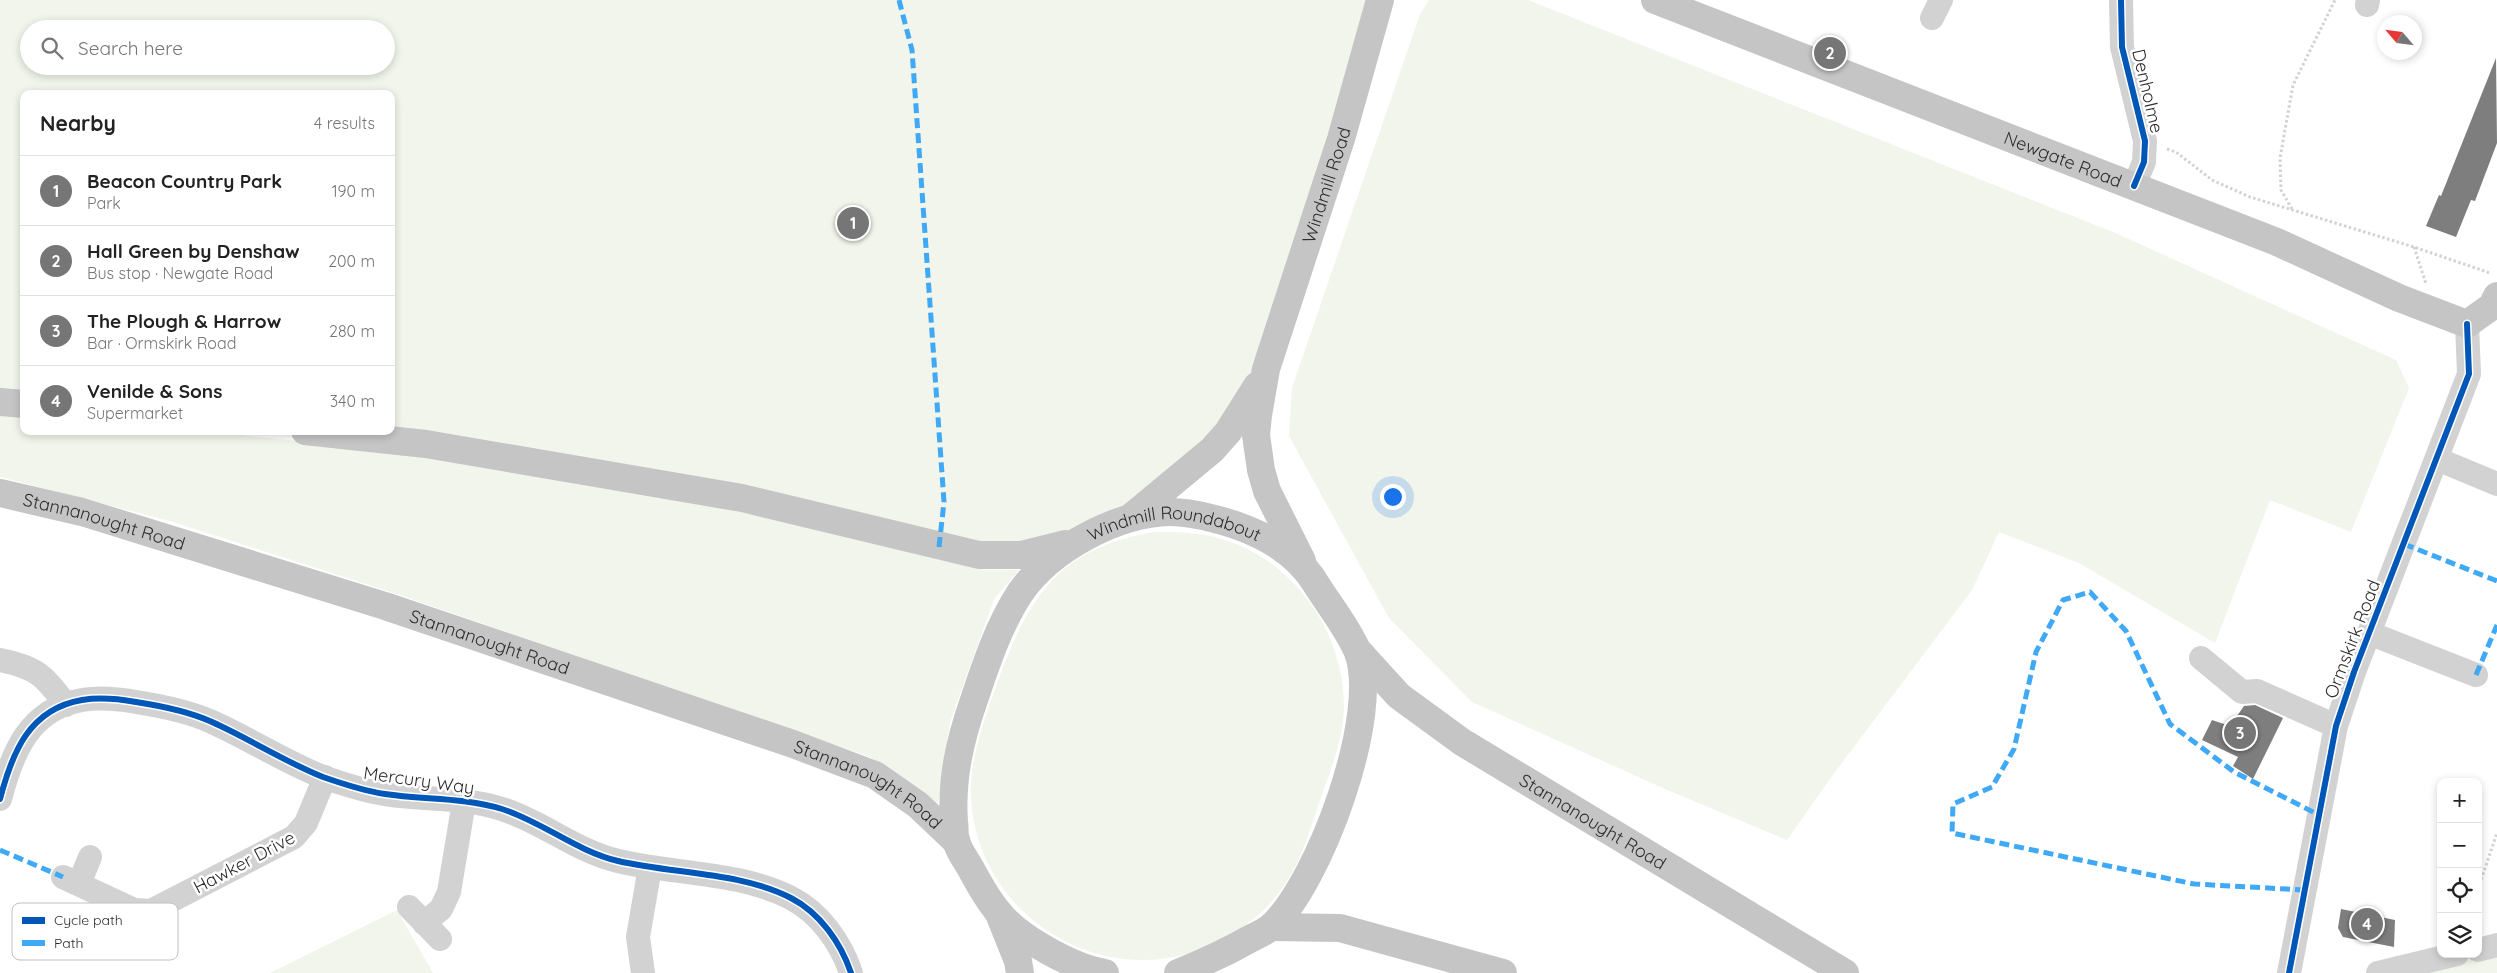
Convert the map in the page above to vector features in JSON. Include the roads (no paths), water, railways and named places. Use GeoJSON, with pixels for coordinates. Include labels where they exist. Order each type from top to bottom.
{"type":"FeatureCollection","features":[{"type":"Feature","properties":{"kind":"main road","name":"Windmill Road"},"geometry":{"type":"LineString","coordinates":[[1306,568],[1268,491],[1257,453],[1258,415],[1266,368],[1338,148],[1380,0]]}},
{"type":"Feature","properties":{"kind":"main road","name":"Newgate Road"},"geometry":{"type":"LineString","coordinates":[[1655,0],[1686,6],[2277,242],[2417,305],[2467,324]]}},
{"type":"Feature","properties":{"kind":"main road"},"geometry":{"type":"LineString","coordinates":[[2467,324],[2492,306],[2497,296]]}},
{"type":"Feature","properties":{"kind":"main road","name":"Windmill Road"},"geometry":{"type":"LineString","coordinates":[[1127,520],[1212,450],[1243,412],[1266,368]]}},
{"type":"Feature","properties":{"kind":"main road"},"geometry":{"type":"LineString","coordinates":[[0,402],[20,404]]}},
{"type":"Feature","properties":{"kind":"main road"},"geometry":{"type":"LineString","coordinates":[[342,435],[426,444],[742,498],[979,555],[1021,555],[1079,540]]}},
{"type":"Feature","properties":{"kind":"main road","name":"Stannanought Road"},"geometry":{"type":"LineString","coordinates":[[0,493],[82,512],[386,606],[793,744],[875,775],[918,805],[956,841]]}},
{"type":"Feature","properties":{"kind":"main road","name":"Windmill Roundabout"},"geometry":{"type":"LineString","coordinates":[[1104,973],[1068,961],[1038,945],[1000,916],[956,841],[954,778],[962,736],[1004,622],[1020,593],[1041,568],[1079,540],[1127,520],[1169,512],[1199,515],[1234,524],[1270,540],[1306,568],[1358,651],[1363,688],[1359,734],[1345,781],[1330,827],[1302,887],[1271,927],[1218,957],[1178,973]]}},
{"type":"Feature","properties":{"kind":"main road","name":"Stannanought Road"},"geometry":{"type":"LineString","coordinates":[[1358,651],[1399,696],[1462,742],[1845,973]]}},
{"type":"Feature","properties":{"kind":"main road"},"geometry":{"type":"LineString","coordinates":[[1000,916],[1018,961],[1020,973]]}},
{"type":"Feature","properties":{"kind":"main road"},"geometry":{"type":"LineString","coordinates":[[1271,927],[1340,928],[1503,973]]}},
{"type":"Feature","properties":{"kind":"street","name":"Denholme"},"geometry":{"type":"LineString","coordinates":[[2121,0],[2122,47],[2145,141],[2144,162],[2134,186]]}},
{"type":"Feature","properties":{"kind":"street","name":"Ormskirk Road"},"geometry":{"type":"LineString","coordinates":[[2288,973],[2336,726],[2369,633],[2469,374],[2467,324]]}},
{"type":"Feature","properties":{"kind":"street"},"geometry":{"type":"LineString","coordinates":[[2437,459],[2497,484]]}},
{"type":"Feature","properties":{"kind":"street"},"geometry":{"type":"LineString","coordinates":[[2369,633],[2476,675]]}},
{"type":"Feature","properties":{"kind":"street"},"geometry":{"type":"LineString","coordinates":[[2201,658],[2242,692],[2257,691],[2336,726]]}},
{"type":"Feature","properties":{"kind":"street"},"geometry":{"type":"LineString","coordinates":[[0,660],[20,664],[38,672],[47,680],[66,705]]}},
{"type":"Feature","properties":{"kind":"street","name":"Mercury Way"},"geometry":{"type":"LineString","coordinates":[[0,799],[9,765],[26,735],[50,712],[66,705],[93,698],[179,710],[213,722],[324,777],[386,794],[482,804],[516,814],[571,843],[605,858],[750,883],[794,899],[806,907],[827,928],[844,953],[851,973]]}},
{"type":"Feature","properties":{"kind":"street","name":"Hawker Drive"},"geometry":{"type":"LineString","coordinates":[[167,903],[294,838],[306,824],[324,777]]}},
{"type":"Feature","properties":{"kind":"street"},"geometry":{"type":"LineString","coordinates":[[424,923],[441,909],[449,892],[464,802]]}},
{"type":"Feature","properties":{"kind":"street","name":"Hawker Drive"},"geometry":{"type":"LineString","coordinates":[[90,857],[71,881],[119,903]]}},
{"type":"Feature","properties":{"kind":"street"},"geometry":{"type":"LineString","coordinates":[[643,973],[638,937],[650,867]]}},
{"type":"Feature","properties":{"kind":"street"},"geometry":{"type":"LineString","coordinates":[[2482,949],[2497,945]]}},
{"type":"Feature","properties":{"kind":"street"},"geometry":{"type":"LineString","coordinates":[[2378,973],[2440,958]]}},
{"type":"Feature","properties":{"kind":"place","name":"Hall Green by Denshaw"},"geometry":{"type":"Point","coordinates":[1830,53]}},
{"type":"Feature","properties":{"kind":"place","name":"Beacon Country Park"},"geometry":{"type":"Point","coordinates":[853,223]}},
{"type":"Feature","properties":{"kind":"place","name":"The Plough & Harrow"},"geometry":{"type":"Point","coordinates":[2240,733]}},
{"type":"Feature","properties":{"kind":"place","name":"Venilde & Sons"},"geometry":{"type":"Point","coordinates":[2367,924]}}]}
